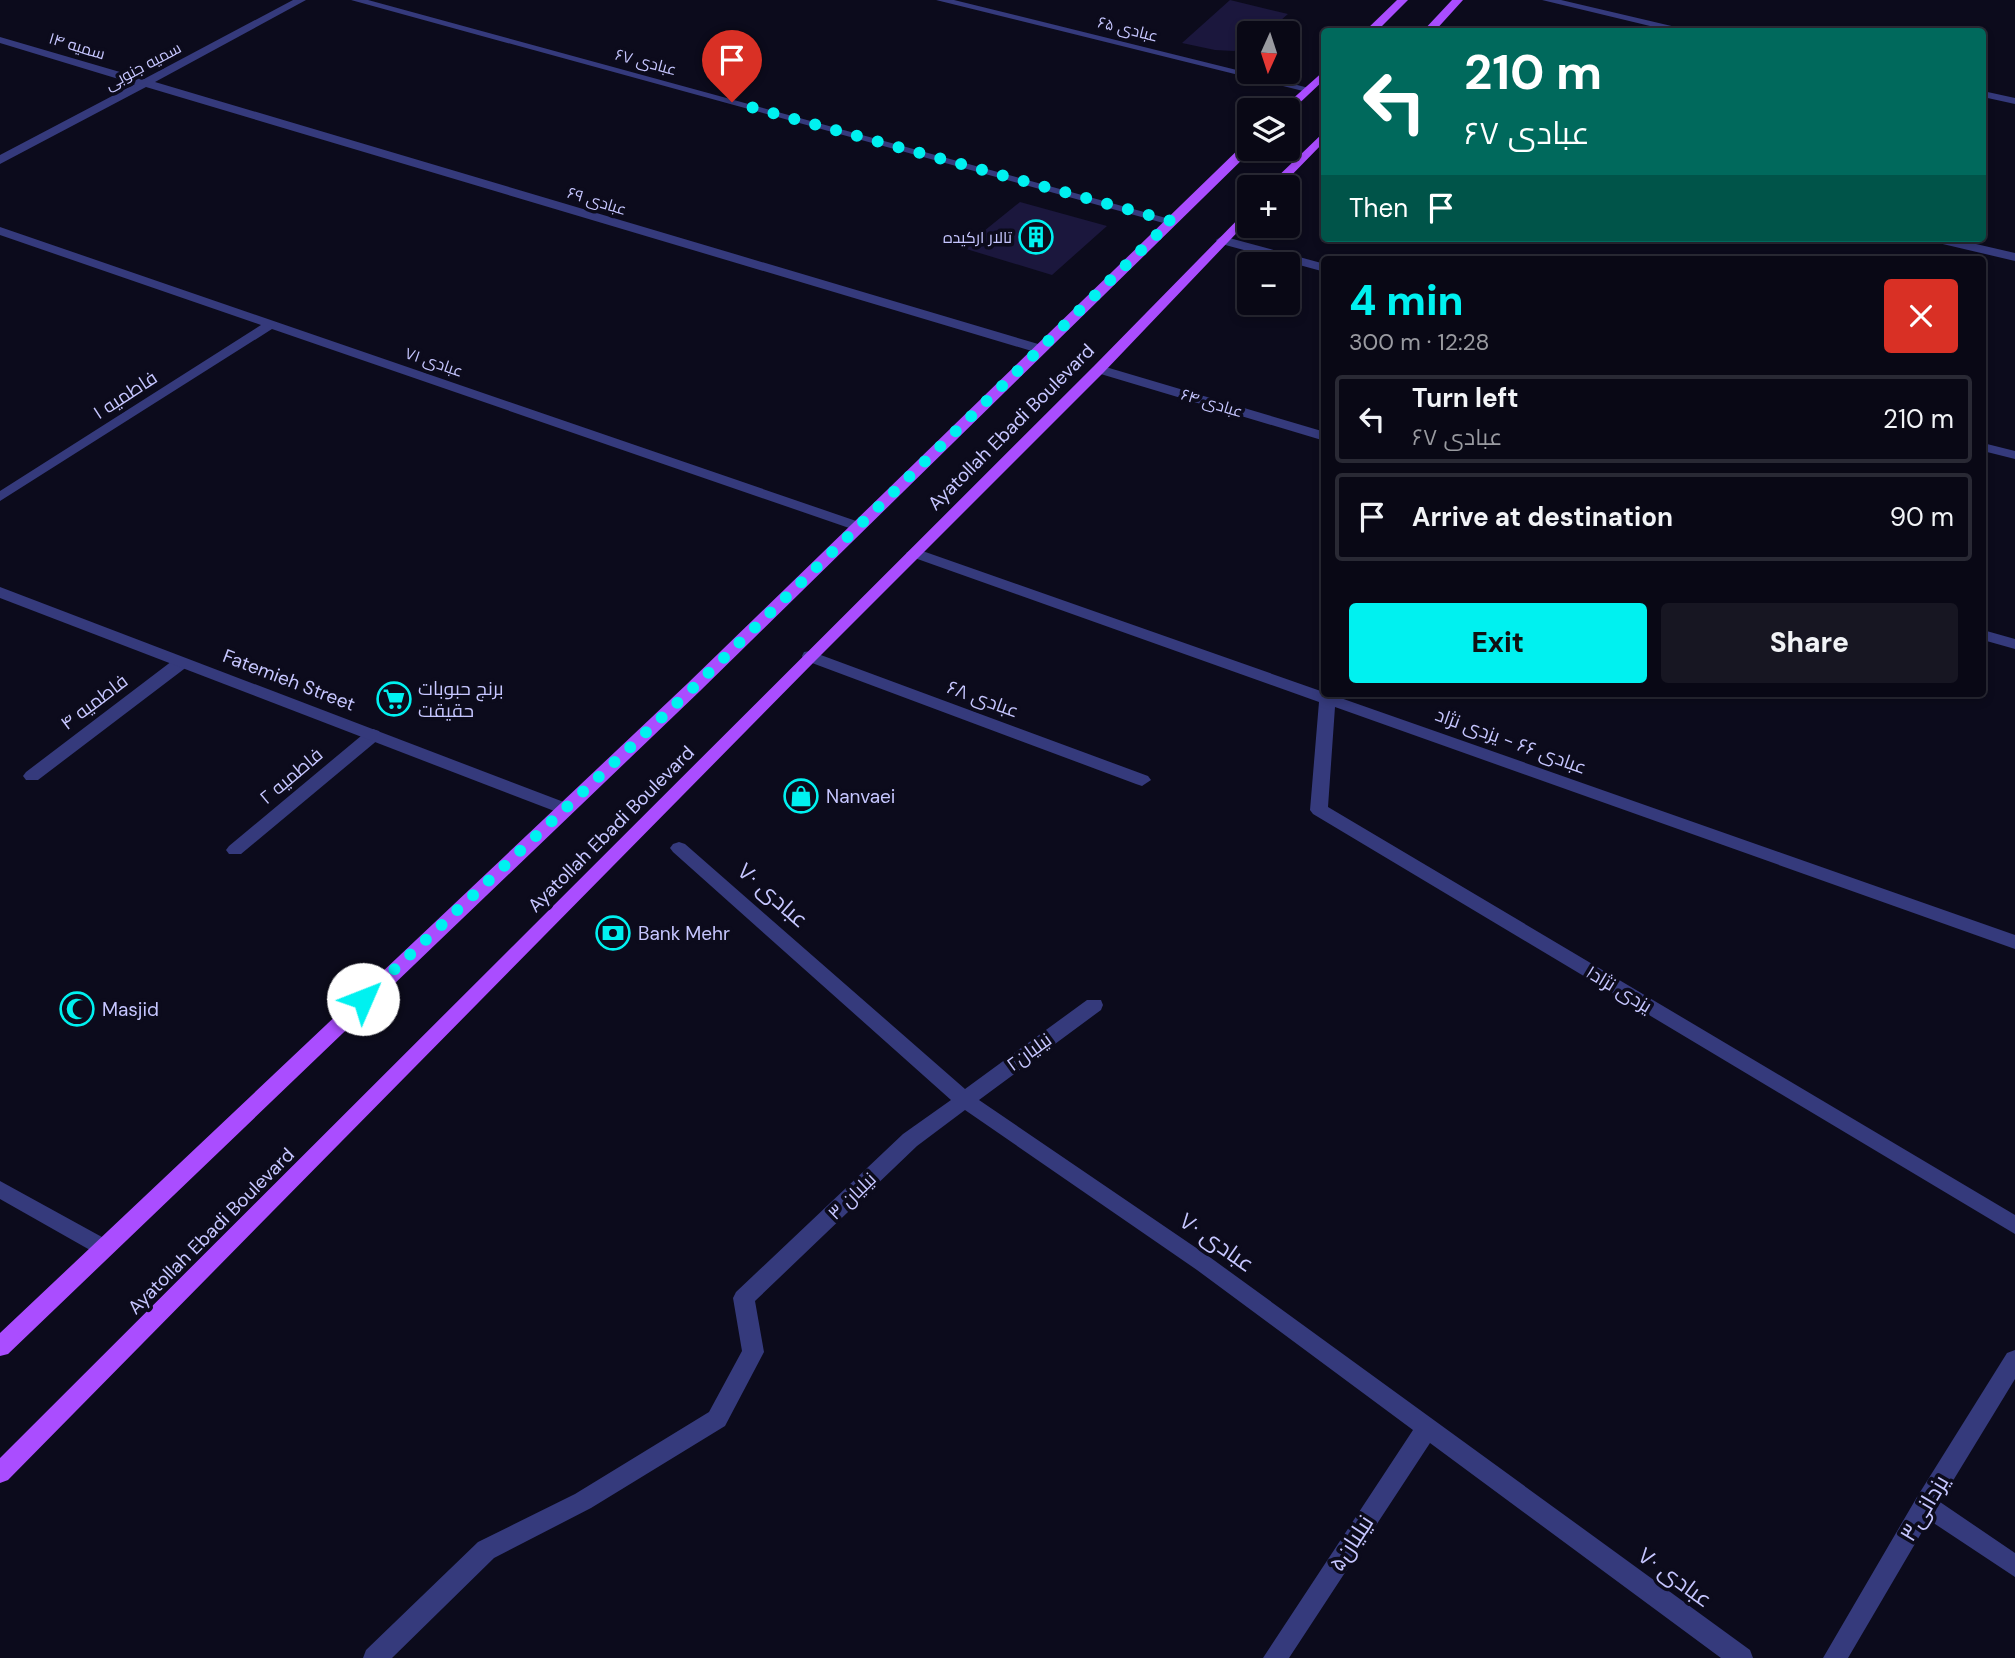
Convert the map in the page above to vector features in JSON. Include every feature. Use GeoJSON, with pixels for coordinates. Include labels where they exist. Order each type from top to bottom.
{"type":"FeatureCollection","features":[{"type":"Feature","properties":{"kind":"main road"},"geometry":{"type":"LineString","coordinates":[[1373,28],[1403,0]]}},
{"type":"Feature","properties":{"kind":"main road"},"geometry":{"type":"LineString","coordinates":[[1431,28],[1458,0]]}},
{"type":"Feature","properties":{"kind":"main road"},"geometry":{"type":"LineString","coordinates":[[1298,98],[1321,77]]}},
{"type":"Feature","properties":{"kind":"main road"},"geometry":{"type":"LineString","coordinates":[[1285,175],[1321,138]]}},
{"type":"Feature","properties":{"kind":"main road","name":"Ayatollah Ebadi Boulevard"},"geometry":{"type":"LineString","coordinates":[[0,1347],[563,808],[694,687],[1237,158]]}},
{"type":"Feature","properties":{"kind":"main road","name":"Ayatollah Ebadi Boulevard"},"geometry":{"type":"LineString","coordinates":[[0,1473],[686,785],[810,656],[1099,369],[1237,224]]}},
{"type":"Feature","properties":{"kind":"street","name":"سمیه جنوبی"},"geometry":{"type":"LineString","coordinates":[[0,160],[301,0]]}},
{"type":"Feature","properties":{"kind":"street","name":"عبادی ۶۷"},"geometry":{"type":"LineString","coordinates":[[356,0],[1171,221]]}},
{"type":"Feature","properties":{"kind":"street","name":"عبادی ۶۵"},"geometry":{"type":"LineString","coordinates":[[941,0],[1307,89]]}},
{"type":"Feature","properties":{"kind":"street"},"geometry":{"type":"LineString","coordinates":[[1547,0],[1674,28]]}},
{"type":"Feature","properties":{"kind":"street","name":"سمیه ۱۴"},"geometry":{"type":"LineString","coordinates":[[0,40],[145,83]]}},
{"type":"Feature","properties":{"kind":"street","name":"عبادی ۶۹"},"geometry":{"type":"LineString","coordinates":[[145,83],[1040,349]]}},
{"type":"Feature","properties":{"kind":"street"},"geometry":{"type":"LineString","coordinates":[[1986,95],[2015,101]]}},
{"type":"Feature","properties":{"kind":"street","name":"عبادی ۷۱"},"geometry":{"type":"LineString","coordinates":[[0,231],[857,526]]}},
{"type":"Feature","properties":{"kind":"street"},"geometry":{"type":"LineString","coordinates":[[1222,240],[1321,267]]}},
{"type":"Feature","properties":{"kind":"street"},"geometry":{"type":"LineString","coordinates":[[1951,242],[2015,257]]}},
{"type":"Feature","properties":{"kind":"street","name":"فاطمیه ۱"},"geometry":{"type":"LineString","coordinates":[[0,497],[270,325]]}},
{"type":"Feature","properties":{"kind":"street","name":"عبادی ۶۴"},"geometry":{"type":"LineString","coordinates":[[1099,369],[1321,436]]}},
{"type":"Feature","properties":{"kind":"street"},"geometry":{"type":"LineString","coordinates":[[1986,448],[2015,455]]}},
{"type":"Feature","properties":{"kind":"street","name":"عبادی ۶۶ - یزدی نژاد"},"geometry":{"type":"LineString","coordinates":[[914,553],[1321,696]]}},
{"type":"Feature","properties":{"kind":"street","name":"Fatemieh Street"},"geometry":{"type":"LineString","coordinates":[[0,592],[563,808]]}},
{"type":"Feature","properties":{"kind":"street"},"geometry":{"type":"LineString","coordinates":[[1986,636],[2015,644]]}},
{"type":"Feature","properties":{"kind":"street","name":"عبادی ۶۸"},"geometry":{"type":"LineString","coordinates":[[810,656],[1142,780]]}},
{"type":"Feature","properties":{"kind":"street","name":"فاطمیه ۴"},"geometry":{"type":"LineString","coordinates":[[32,776],[182,662]]}},
{"type":"Feature","properties":{"kind":"street","name":"عبادی ۶۶ - یزدی نژاد"},"geometry":{"type":"LineString","coordinates":[[1324,697],[2015,942]]}},
{"type":"Feature","properties":{"kind":"street","name":"یزدی نژاد۱"},"geometry":{"type":"LineString","coordinates":[[1327,698],[1319,810],[2015,1225]]}},
{"type":"Feature","properties":{"kind":"street","name":"فاطمیه ۲"},"geometry":{"type":"LineString","coordinates":[[235,850],[373,735]]}},
{"type":"Feature","properties":{"kind":"street","name":"عبادی ۷۰"},"geometry":{"type":"LineString","coordinates":[[679,848],[963,1098],[1204,1264],[1741,1658]]}},
{"type":"Feature","properties":{"kind":"street","name":"نیلیان۲"},"geometry":{"type":"LineString","coordinates":[[963,1098],[1094,1005]]}},
{"type":"Feature","properties":{"kind":"street","name":"نیلیان ۳"},"geometry":{"type":"LineString","coordinates":[[375,1658],[486,1550],[583,1501],[717,1419],[753,1352],[744,1298],[910,1140],[963,1098]]}},
{"type":"Feature","properties":{"kind":"street"},"geometry":{"type":"LineString","coordinates":[[0,1189],[104,1248]]}},
{"type":"Feature","properties":{"kind":"street","name":"یزدانی۳"},"geometry":{"type":"LineString","coordinates":[[1835,1658],[1925,1504],[2015,1360]]}},
{"type":"Feature","properties":{"kind":"street","name":"نیلیان۵"},"geometry":{"type":"LineString","coordinates":[[1275,1658],[1427,1428]]}},
{"type":"Feature","properties":{"kind":"street"},"geometry":{"type":"LineString","coordinates":[[1925,1504],[2015,1566]]}},
{"type":"Feature","properties":{"kind":"building"},"geometry":{"type":"Polygon","coordinates":[[[1230,0],[1288,14],[1280,21],[1237,21],[1237,50],[1234,51],[1182,43],[1230,0]]]}},
{"type":"Feature","properties":{"kind":"building","name":"تالار ارکیده"},"geometry":{"type":"Polygon","coordinates":[[[1020,202],[1107,226],[1052,275],[963,248],[1020,202]]]}},
{"type":"Feature","properties":{"kind":"place","name":"تالار ارکیده"},"geometry":{"type":"Point","coordinates":[1036,237]}},
{"type":"Feature","properties":{"kind":"place","name":"برنج حبوبات حقیقت"},"geometry":{"type":"Point","coordinates":[394,699]}},
{"type":"Feature","properties":{"kind":"place","name":"Nanvaei"},"geometry":{"type":"Point","coordinates":[801,796]}},
{"type":"Feature","properties":{"kind":"place","name":"Bank Mehr"},"geometry":{"type":"Point","coordinates":[613,933]}},
{"type":"Feature","properties":{"kind":"place","name":"Masjid"},"geometry":{"type":"Point","coordinates":[77,1009]}},
{"type":"Feature","properties":{"kind":"route"},"geometry":{"type":"LineString","coordinates":[[363,999],[694,687],[1171,221],[732,102]]}}]}
